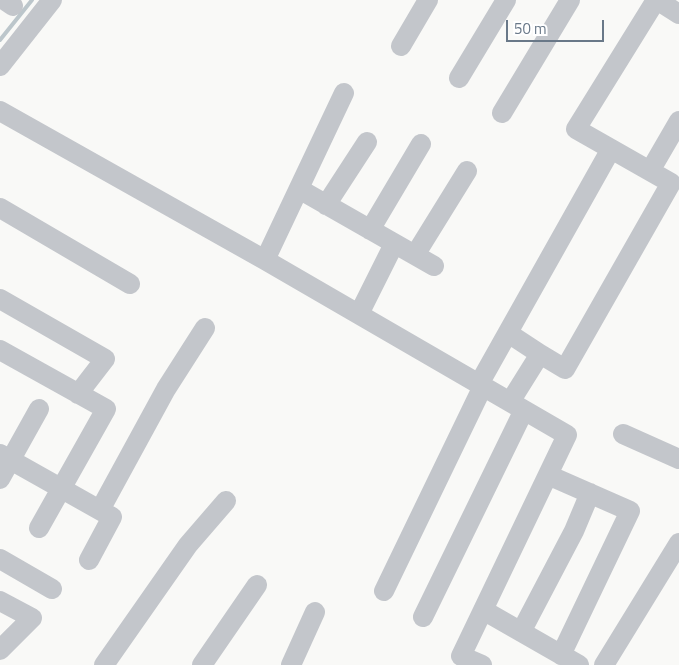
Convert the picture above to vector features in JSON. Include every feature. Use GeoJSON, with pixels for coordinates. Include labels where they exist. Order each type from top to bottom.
{"type":"FeatureCollection","features":[{"type":"Feature","properties":{"kind":"street"},"geometry":{"type":"LineString","coordinates":[[0,66],[52,0]]}},
{"type":"Feature","properties":{"kind":"street"},"geometry":{"type":"LineString","coordinates":[[401,46],[428,0]]}},
{"type":"Feature","properties":{"kind":"street"},"geometry":{"type":"LineString","coordinates":[[459,78],[506,0]]}},
{"type":"Feature","properties":{"kind":"street"},"geometry":{"type":"LineString","coordinates":[[502,113],[570,0]]}},
{"type":"Feature","properties":{"kind":"street"},"geometry":{"type":"LineString","coordinates":[[508,333],[565,369],[672,184],[576,129],[657,0],[679,14]]}},
{"type":"Feature","properties":{"kind":"street"},"geometry":{"type":"LineString","coordinates":[[265,260],[344,93]]}},
{"type":"Feature","properties":{"kind":"street"},"geometry":{"type":"LineString","coordinates":[[0,111],[265,260],[567,435],[461,656],[482,665]]}},
{"type":"Feature","properties":{"kind":"street"},"geometry":{"type":"LineString","coordinates":[[650,171],[679,121]]}},
{"type":"Feature","properties":{"kind":"street"},"geometry":{"type":"LineString","coordinates":[[326,205],[367,142]]}},
{"type":"Feature","properties":{"kind":"street"},"geometry":{"type":"LineString","coordinates":[[370,230],[421,144]]}},
{"type":"Feature","properties":{"kind":"street"},"geometry":{"type":"LineString","coordinates":[[384,592],[481,385],[611,149]]}},
{"type":"Feature","properties":{"kind":"street"},"geometry":{"type":"LineString","coordinates":[[415,255],[467,171]]}},
{"type":"Feature","properties":{"kind":"street"},"geometry":{"type":"LineString","coordinates":[[298,189],[434,266]]}},
{"type":"Feature","properties":{"kind":"street"},"geometry":{"type":"LineString","coordinates":[[0,208],[130,284]]}},
{"type":"Feature","properties":{"kind":"street"},"geometry":{"type":"LineString","coordinates":[[359,314],[394,244]]}},
{"type":"Feature","properties":{"kind":"street"},"geometry":{"type":"LineString","coordinates":[[0,300],[105,359],[78,394]]}},
{"type":"Feature","properties":{"kind":"street"},"geometry":{"type":"LineString","coordinates":[[100,510],[166,389],[205,328]]}},
{"type":"Feature","properties":{"kind":"street"},"geometry":{"type":"LineString","coordinates":[[0,350],[106,409],[63,489],[39,528]]}},
{"type":"Feature","properties":{"kind":"street"},"geometry":{"type":"LineString","coordinates":[[423,617],[540,354]]}},
{"type":"Feature","properties":{"kind":"street"},"geometry":{"type":"LineString","coordinates":[[0,479],[5,457],[39,409]]}},
{"type":"Feature","properties":{"kind":"street"},"geometry":{"type":"LineString","coordinates":[[623,434],[679,459]]}},
{"type":"Feature","properties":{"kind":"street"},"geometry":{"type":"LineString","coordinates":[[5,457],[112,517],[89,560]]}},
{"type":"Feature","properties":{"kind":"street"},"geometry":{"type":"LineString","coordinates":[[483,610],[567,660],[630,511],[548,475]]}},
{"type":"Feature","properties":{"kind":"street"},"geometry":{"type":"LineString","coordinates":[[521,632],[574,531],[590,493]]}},
{"type":"Feature","properties":{"kind":"street"},"geometry":{"type":"LineString","coordinates":[[104,665],[188,545],[226,502]]}},
{"type":"Feature","properties":{"kind":"street"},"geometry":{"type":"LineString","coordinates":[[604,665],[679,543]]}},
{"type":"Feature","properties":{"kind":"street"},"geometry":{"type":"LineString","coordinates":[[0,559],[52,589]]}},
{"type":"Feature","properties":{"kind":"street"},"geometry":{"type":"LineString","coordinates":[[202,665],[257,585]]}},
{"type":"Feature","properties":{"kind":"street"},"geometry":{"type":"LineString","coordinates":[[0,601],[32,618],[0,650]]}},
{"type":"Feature","properties":{"kind":"street"},"geometry":{"type":"LineString","coordinates":[[291,665],[315,612]]}},
{"type":"Feature","properties":{"kind":"waterway"},"geometry":{"type":"LineString","coordinates":[[0,40],[32,0]]}}]}
